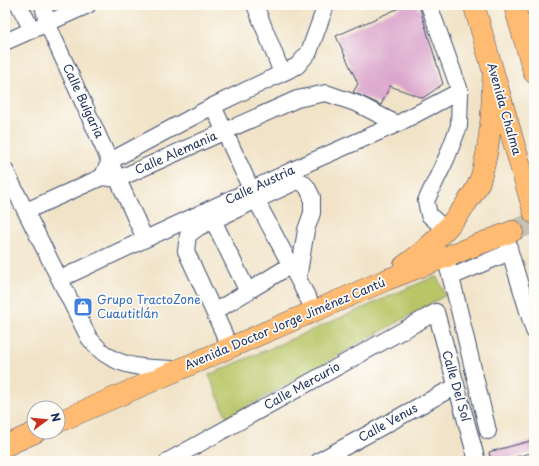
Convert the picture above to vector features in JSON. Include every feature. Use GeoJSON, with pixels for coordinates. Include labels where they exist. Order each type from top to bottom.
{"type":"FeatureCollection","features":[{"type":"Feature","properties":{"kind":"main road","name":"Avenida Chalma"},"geometry":{"type":"LineString","coordinates":[[474,5],[534,213]]}},
{"type":"Feature","properties":{"kind":"main road"},"geometry":{"type":"LineString","coordinates":[[514,5],[534,73]]}},
{"type":"Feature","properties":{"kind":"main road"},"geometry":{"type":"LineString","coordinates":[[520,25],[534,41]]}},
{"type":"Feature","properties":{"kind":"main road"},"geometry":{"type":"LineString","coordinates":[[386,280],[428,248],[446,230],[462,211],[481,178],[490,128],[493,74]]}},
{"type":"Feature","properties":{"kind":"main road","name":"Avenida Doctor Jorge Jiménez Cantú"},"geometry":{"type":"LineString","coordinates":[[66,418],[386,280],[445,257],[510,239]]}},
{"type":"Feature","properties":{"kind":"main road"},"geometry":{"type":"LineString","coordinates":[[5,446],[26,437]]}},
{"type":"Feature","properties":{"kind":"street"},"geometry":{"type":"LineString","coordinates":[[19,5],[32,30]]}},
{"type":"Feature","properties":{"kind":"street","name":"Calle Bulgaria"},"geometry":{"type":"LineString","coordinates":[[43,5],[47,23],[145,239]]}},
{"type":"Feature","properties":{"kind":"street"},"geometry":{"type":"LineString","coordinates":[[5,42],[88,5]]}},
{"type":"Feature","properties":{"kind":"street"},"geometry":{"type":"LineString","coordinates":[[255,5],[282,73]]}},
{"type":"Feature","properties":{"kind":"street"},"geometry":{"type":"LineString","coordinates":[[102,177],[110,161],[214,106],[297,66],[309,52],[326,5]]}},
{"type":"Feature","properties":{"kind":"street"},"geometry":{"type":"LineString","coordinates":[[429,5],[460,91],[459,126],[447,157],[426,201],[429,215],[446,230]]}},
{"type":"Feature","properties":{"kind":"street","name":"Calle Austria"},"geometry":{"type":"LineString","coordinates":[[60,279],[145,239],[254,194],[397,124],[460,91]]}},
{"type":"Feature","properties":{"kind":"street","name":"Calle Alemania"},"geometry":{"type":"LineString","coordinates":[[26,211],[102,177],[118,178],[297,99],[326,93],[358,104],[397,124]]}},
{"type":"Feature","properties":{"kind":"street"},"geometry":{"type":"LineString","coordinates":[[214,106],[254,194],[314,310]]}},
{"type":"Feature","properties":{"kind":"street"},"geometry":{"type":"LineString","coordinates":[[5,170],[89,338],[104,353],[120,362],[135,367],[179,369]]}},
{"type":"Feature","properties":{"kind":"street"},"geometry":{"type":"LineString","coordinates":[[230,347],[186,251],[188,235],[254,194],[295,182],[302,182],[307,187],[312,197],[312,213],[295,272]]}},
{"type":"Feature","properties":{"kind":"street"},"geometry":{"type":"LineString","coordinates":[[213,220],[248,292]]}},
{"type":"Feature","properties":{"kind":"street"},"geometry":{"type":"LineString","coordinates":[[451,277],[510,239],[534,331]]}},
{"type":"Feature","properties":{"kind":"street"},"geometry":{"type":"LineString","coordinates":[[445,257],[488,432]]}},
{"type":"Feature","properties":{"kind":"street"},"geometry":{"type":"LineString","coordinates":[[214,312],[248,292],[295,272]]}},
{"type":"Feature","properties":{"kind":"street","name":"Calle Del Sol"},"geometry":{"type":"LineString","coordinates":[[436,312],[477,461]]}},
{"type":"Feature","properties":{"kind":"street","name":"Calle Mercurio"},"geometry":{"type":"LineString","coordinates":[[168,461],[436,312]]}},
{"type":"Feature","properties":{"kind":"street","name":"Calle Venus"},"geometry":{"type":"LineString","coordinates":[[319,461],[456,387]]}},
{"type":"Feature","properties":{"kind":"green space"},"geometry":{"type":"Polygon","coordinates":[[[436,276],[446,295],[227,418],[209,375],[436,276]]]}},
{"type":"Feature","properties":{"kind":"building"},"geometry":{"type":"Polygon","coordinates":[[[406,5],[414,5],[420,9],[443,84],[423,98],[390,86],[381,105],[353,92],[358,84],[336,36],[406,5]]]}},
{"type":"Feature","properties":{"kind":"building"},"geometry":{"type":"Polygon","coordinates":[[[534,440],[534,452],[502,461],[491,461],[489,452],[534,440]]]}},
{"type":"Feature","properties":{"kind":"tunnel"},"geometry":{"type":"LineString","coordinates":[[513,231],[534,222]]}},
{"type":"Feature","properties":{"kind":"place","name":"Grupo TractoZone Cuautitlán"},"geometry":{"type":"Point","coordinates":[83,307]}}]}
